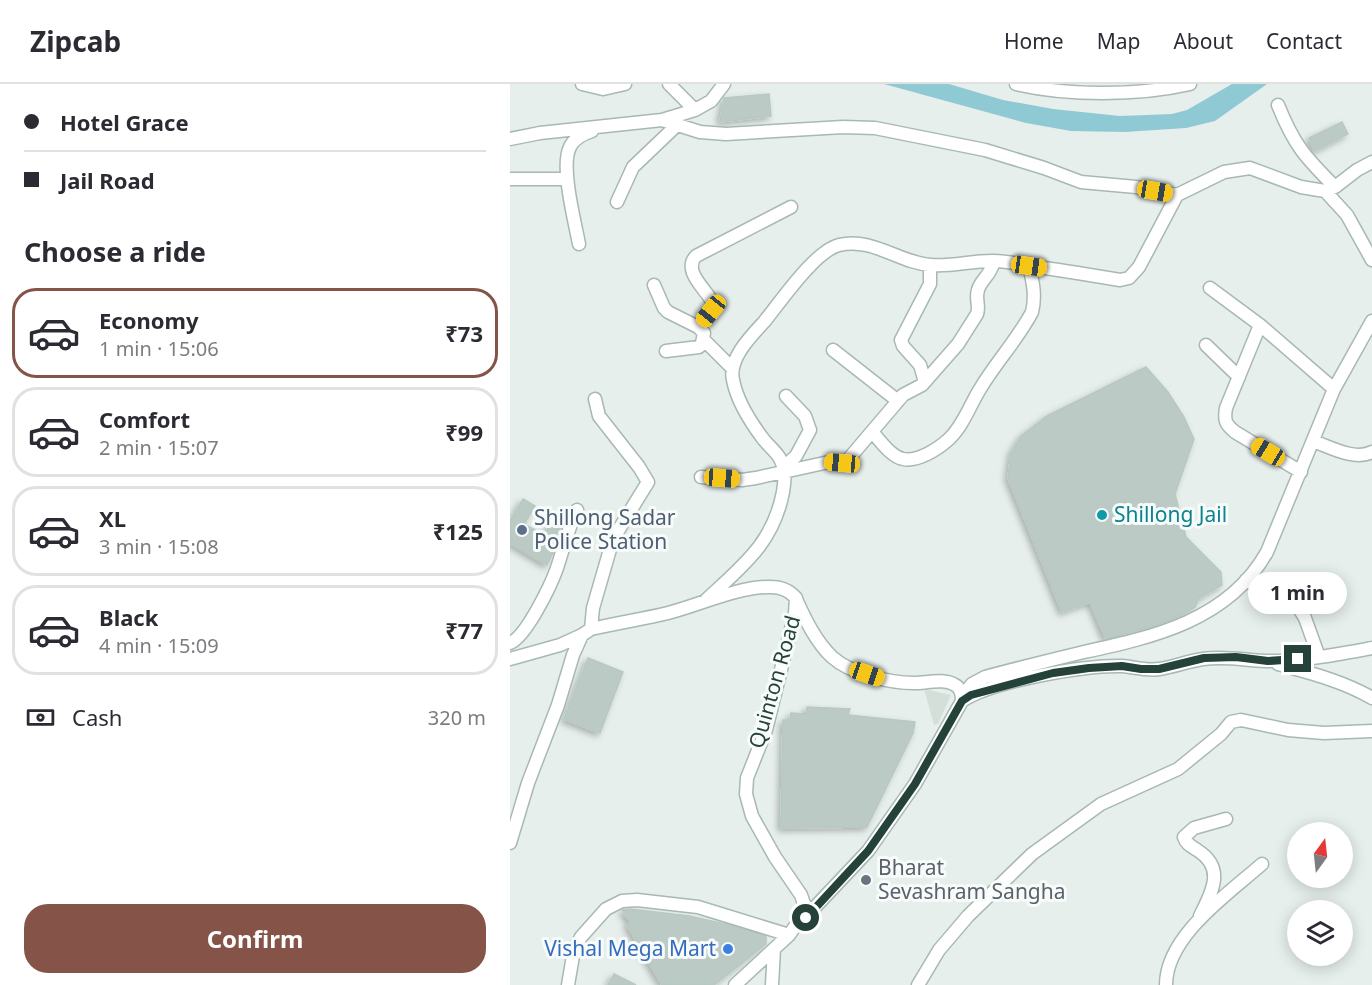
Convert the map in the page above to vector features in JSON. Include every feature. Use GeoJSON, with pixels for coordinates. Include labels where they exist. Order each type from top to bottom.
{"type":"FeatureCollection","features":[{"type":"Feature","properties":{"kind":"street"},"geometry":{"type":"LineString","coordinates":[[582,84],[603,89],[625,84]]}},
{"type":"Feature","properties":{"kind":"street"},"geometry":{"type":"LineString","coordinates":[[669,84],[695,110]]}},
{"type":"Feature","properties":{"kind":"street"},"geometry":{"type":"LineString","coordinates":[[510,139],[662,120],[695,110],[711,101],[724,84]]}},
{"type":"Feature","properties":{"kind":"street"},"geometry":{"type":"LineString","coordinates":[[1016,84],[1053,91],[1097,92],[1190,84]]}},
{"type":"Feature","properties":{"kind":"street"},"geometry":{"type":"LineString","coordinates":[[1278,105],[1290,135],[1330,189],[1372,260]]}},
{"type":"Feature","properties":{"kind":"street"},"geometry":{"type":"LineString","coordinates":[[662,120],[700,132],[726,134],[843,127],[875,129],[985,150],[1081,182],[1177,195],[1224,172],[1250,168],[1301,187],[1330,189],[1372,162]]}},
{"type":"Feature","properties":{"kind":"street"},"geometry":{"type":"LineString","coordinates":[[617,202],[633,167],[677,125]]}},
{"type":"Feature","properties":{"kind":"street"},"geometry":{"type":"LineString","coordinates":[[579,244],[567,180],[567,156],[574,141],[584,134],[605,126]]}},
{"type":"Feature","properties":{"kind":"street"},"geometry":{"type":"LineString","coordinates":[[510,179],[567,180]]}},
{"type":"Feature","properties":{"kind":"street"},"geometry":{"type":"LineString","coordinates":[[702,603],[765,541],[780,504],[785,480],[779,457],[746,413],[732,379],[732,368],[756,331],[820,255],[839,245],[866,244],[917,263],[930,265],[994,261],[1120,280],[1129,278],[1139,267],[1177,195]]}},
{"type":"Feature","properties":{"kind":"street"},"geometry":{"type":"LineString","coordinates":[[666,351],[699,347],[701,333],[711,311],[713,303],[692,272],[690,265],[692,260],[791,207]]}},
{"type":"Feature","properties":{"kind":"street"},"geometry":{"type":"LineString","coordinates":[[701,477],[742,480],[830,462],[846,462],[898,401],[909,390],[922,385],[958,344],[979,310],[977,291],[991,272],[994,261]]}},
{"type":"Feature","properties":{"kind":"street"},"geometry":{"type":"LineString","coordinates":[[925,382],[920,365],[903,346],[901,340],[930,284],[930,265]]}},
{"type":"Feature","properties":{"kind":"street"},"geometry":{"type":"LineString","coordinates":[[872,432],[894,455],[903,459],[925,455],[949,439],[960,426],[981,388],[1032,312],[1035,302],[1034,284],[1029,266]]}},
{"type":"Feature","properties":{"kind":"street"},"geometry":{"type":"LineString","coordinates":[[654,285],[664,308],[701,333],[732,368]]}},
{"type":"Feature","properties":{"kind":"street"},"geometry":{"type":"LineString","coordinates":[[1210,288],[1260,325],[1334,389]]}},
{"type":"Feature","properties":{"kind":"street"},"geometry":{"type":"LineString","coordinates":[[568,985],[574,950],[581,937],[606,909],[622,901],[637,900],[698,907],[790,934],[868,851],[915,784],[972,684],[985,677],[1135,641],[1176,628],[1217,607],[1246,580],[1267,552],[1334,389],[1372,321]]}},
{"type":"Feature","properties":{"kind":"street"},"geometry":{"type":"LineString","coordinates":[[1260,325],[1226,408],[1224,419],[1227,426],[1234,432],[1301,472]]}},
{"type":"Feature","properties":{"kind":"street"},"geometry":{"type":"LineString","coordinates":[[1206,345],[1239,377]]}},
{"type":"Feature","properties":{"kind":"street"},"geometry":{"type":"LineString","coordinates":[[833,350],[898,401]]}},
{"type":"Feature","properties":{"kind":"street"},"geometry":{"type":"LineString","coordinates":[[784,470],[796,456],[810,430],[805,416],[786,396]]}},
{"type":"Feature","properties":{"kind":"street"},"geometry":{"type":"LineString","coordinates":[[510,843],[528,783],[553,720],[569,666],[586,632],[613,539],[648,482],[643,472],[599,416],[595,399]]}},
{"type":"Feature","properties":{"kind":"street"},"geometry":{"type":"LineString","coordinates":[[1313,441],[1349,454],[1359,455],[1372,452]]}},
{"type":"Feature","properties":{"kind":"street"},"geometry":{"type":"LineString","coordinates":[[510,643],[522,633],[553,577],[563,542],[577,510]]}},
{"type":"Feature","properties":{"kind":"street"},"geometry":{"type":"LineString","coordinates":[[1246,580],[1278,599],[1294,600],[1305,618],[1319,657]]}},
{"type":"Feature","properties":{"kind":"street","name":"Quinton Road"},"geometry":{"type":"LineString","coordinates":[[510,659],[560,645],[586,632],[668,613],[735,593],[769,586],[781,588],[796,598],[797,605],[777,688],[766,730],[747,778],[746,794],[752,816],[801,895],[804,904],[803,915],[790,934],[735,985]]}},
{"type":"Feature","properties":{"kind":"street"},"geometry":{"type":"LineString","coordinates":[[796,598],[820,644],[833,658],[852,669],[898,683],[953,684],[958,687],[962,699]]}},
{"type":"Feature","properties":{"kind":"street"},"geometry":{"type":"LineString","coordinates":[[1268,661],[1319,657],[1372,648]]}},
{"type":"Feature","properties":{"kind":"street"},"geometry":{"type":"LineString","coordinates":[[962,699],[990,689],[1053,673],[1122,666],[1159,669],[1204,658],[1236,657],[1268,661],[1329,678],[1372,698]]}},
{"type":"Feature","properties":{"kind":"street"},"geometry":{"type":"LineString","coordinates":[[918,985],[939,950],[968,916],[1032,854],[1101,804],[1178,769],[1221,734],[1231,722],[1240,720],[1288,730],[1324,734],[1372,731]]}},
{"type":"Feature","properties":{"kind":"street"},"geometry":{"type":"LineString","coordinates":[[1197,922],[1213,889],[1215,876],[1206,857],[1186,843],[1184,837],[1194,828],[1226,819]]}},
{"type":"Feature","properties":{"kind":"street"},"geometry":{"type":"LineString","coordinates":[[1166,985],[1169,966],[1176,946],[1188,930],[1262,864]]}},
{"type":"Feature","properties":{"kind":"street"},"geometry":{"type":"LineString","coordinates":[[772,985],[774,949]]}},
{"type":"Feature","properties":{"kind":"shaded area"},"geometry":{"type":"Polygon","coordinates":[[[924,689],[951,695],[938,724],[934,725],[924,689]]]}},
{"type":"Feature","properties":{"kind":"water"},"geometry":{"type":"Polygon","coordinates":[[[884,84],[949,84],[1003,100],[1053,109],[1120,116],[1172,114],[1187,110],[1232,84],[1267,84],[1215,121],[1186,128],[1125,132],[1071,131],[1026,123],[884,84]]]}},
{"type":"Feature","properties":{"kind":"building"},"geometry":{"type":"Polygon","coordinates":[[[769,94],[771,116],[720,122],[724,98],[769,94]]]}},
{"type":"Feature","properties":{"kind":"building"},"geometry":{"type":"Polygon","coordinates":[[[1342,122],[1348,134],[1315,151],[1309,138],[1342,122]]]}},
{"type":"Feature","properties":{"kind":"building","name":"Shillong Jail"},"geometry":{"type":"Polygon","coordinates":[[[1146,367],[1168,392],[1184,417],[1194,439],[1175,494],[1186,537],[1221,572],[1222,585],[1199,598],[1195,607],[1184,614],[1160,624],[1106,639],[1090,602],[1062,612],[1008,478],[1011,453],[1021,436],[1047,416],[1146,367]]]}},
{"type":"Feature","properties":{"kind":"building","name":"Shillong Sadar Police Station"},"geometry":{"type":"Polygon","coordinates":[[[523,499],[535,506],[524,524],[544,535],[554,518],[563,523],[548,551],[553,553],[547,565],[510,543],[510,521],[523,499]]]}},
{"type":"Feature","properties":{"kind":"building"},"geometry":{"type":"Polygon","coordinates":[[[588,658],[623,672],[600,733],[564,719],[588,658]]]}},
{"type":"Feature","properties":{"kind":"building"},"geometry":{"type":"Polygon","coordinates":[[[807,707],[850,709],[848,715],[915,722],[913,733],[867,827],[781,828],[783,720],[790,720],[791,713],[806,714],[807,707]]]}},
{"type":"Feature","properties":{"kind":"building"},"geometry":{"type":"Polygon","coordinates":[[[622,910],[689,916],[725,924],[766,936],[766,944],[714,985],[662,985],[627,925],[631,923],[622,910]]]}},
{"type":"Feature","properties":{"kind":"building"},"geometry":{"type":"Polygon","coordinates":[[[614,974],[636,985],[608,985],[614,974]]]}},
{"type":"Feature","properties":{"kind":"place","name":"Shillong Jail"},"geometry":{"type":"Point","coordinates":[1102,515]}},
{"type":"Feature","properties":{"kind":"place","name":"Shillong Sadar Police Station"},"geometry":{"type":"Point","coordinates":[522,530]}},
{"type":"Feature","properties":{"kind":"place","name":"Bharat Sevashram Sangha"},"geometry":{"type":"Point","coordinates":[866,880]}},
{"type":"Feature","properties":{"kind":"place","name":"Vishal Mega Mart"},"geometry":{"type":"Point","coordinates":[728,949]}},
{"type":"Feature","properties":{"kind":"route"},"geometry":{"type":"LineString","coordinates":[[806,918],[868,851],[915,784],[962,701],[971,695],[1053,673],[1089,668],[1122,666],[1159,669],[1204,658],[1236,657],[1268,661],[1298,659]]}}]}
